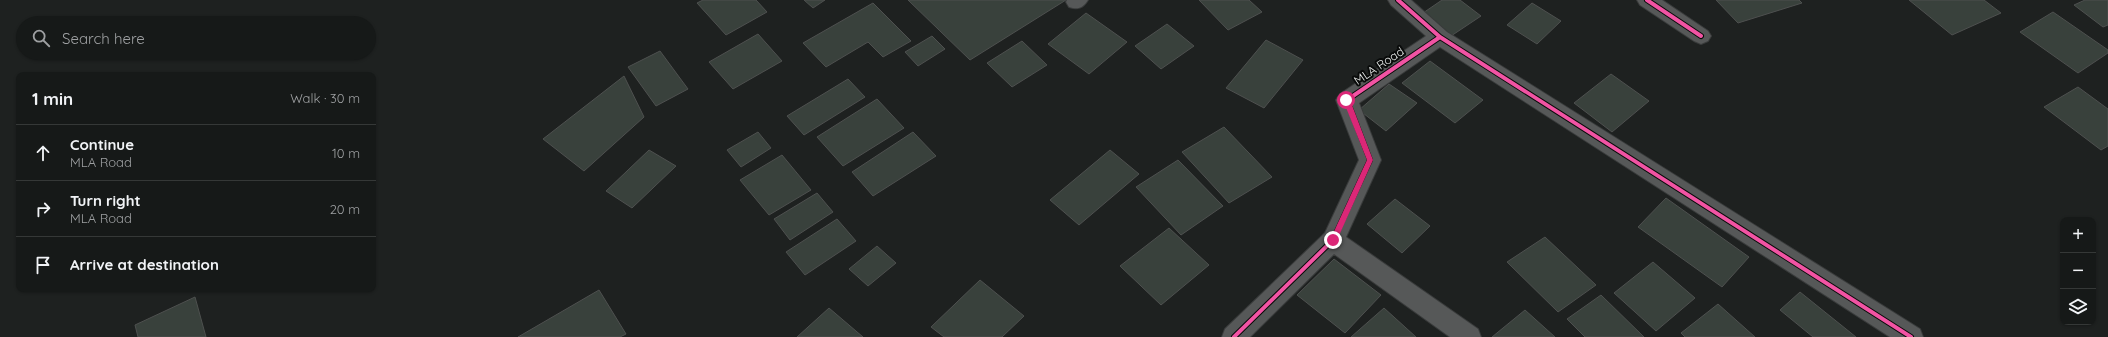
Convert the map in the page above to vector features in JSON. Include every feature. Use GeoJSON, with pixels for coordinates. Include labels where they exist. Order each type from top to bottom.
{"type":"FeatureCollection","features":[{"type":"Feature","properties":{"kind":"street"},"geometry":{"type":"LineString","coordinates":[[1398,0],[1440,37],[1911,337]]}},
{"type":"Feature","properties":{"kind":"street"},"geometry":{"type":"LineString","coordinates":[[1647,0],[1701,36]]}},
{"type":"Feature","properties":{"kind":"street","name":"MLA Road"},"geometry":{"type":"LineString","coordinates":[[1234,337],[1333,240],[1370,160],[1346,100],[1440,37]]}},
{"type":"Feature","properties":{"kind":"street"},"geometry":{"type":"LineString","coordinates":[[1333,240],[1469,337]]}},
{"type":"Feature","properties":{"kind":"building"},"geometry":{"type":"Polygon","coordinates":[[[703,0],[756,0],[767,12],[726,35],[697,3],[703,0]]]}},
{"type":"Feature","properties":{"kind":"building"},"geometry":{"type":"Polygon","coordinates":[[[804,0],[825,0],[813,8],[804,0]]]}},
{"type":"Feature","properties":{"kind":"building"},"geometry":{"type":"Polygon","coordinates":[[[908,0],[1066,0],[970,60],[908,0]]]}},
{"type":"Feature","properties":{"kind":"building"},"geometry":{"type":"Polygon","coordinates":[[[1199,0],[1249,0],[1262,12],[1228,30],[1199,0]]]}},
{"type":"Feature","properties":{"kind":"building"},"geometry":{"type":"Polygon","coordinates":[[[1442,0],[1460,0],[1481,16],[1451,36],[1423,13],[1442,0]]]}},
{"type":"Feature","properties":{"kind":"building"},"geometry":{"type":"Polygon","coordinates":[[[1716,0],[1799,0],[1802,3],[1738,23],[1716,0]]]}},
{"type":"Feature","properties":{"kind":"building"},"geometry":{"type":"Polygon","coordinates":[[[1909,0],[1984,0],[2001,13],[1952,35],[1909,0]]]}},
{"type":"Feature","properties":{"kind":"building"},"geometry":{"type":"Polygon","coordinates":[[[2085,0],[2108,0],[2108,25],[2103,27],[2074,5],[2085,0]]]}},
{"type":"Feature","properties":{"kind":"building"},"geometry":{"type":"Polygon","coordinates":[[[873,3],[911,41],[883,57],[868,42],[826,67],[803,43],[873,3]]]}},
{"type":"Feature","properties":{"kind":"building"},"geometry":{"type":"Polygon","coordinates":[[[1532,3],[1561,21],[1537,44],[1507,25],[1532,3]]]}},
{"type":"Feature","properties":{"kind":"building"},"geometry":{"type":"Polygon","coordinates":[[[2053,12],[2108,50],[2108,53],[2078,73],[2020,32],[2053,12]]]}},
{"type":"Feature","properties":{"kind":"building"},"geometry":{"type":"Polygon","coordinates":[[[1086,13],[1127,42],[1089,74],[1048,44],[1086,13]]]}},
{"type":"Feature","properties":{"kind":"building"},"geometry":{"type":"Polygon","coordinates":[[[1167,24],[1194,46],[1161,69],[1135,46],[1167,24]]]}},
{"type":"Feature","properties":{"kind":"building"},"geometry":{"type":"Polygon","coordinates":[[[758,34],[782,61],[733,89],[709,62],[758,34]]]}},
{"type":"Feature","properties":{"kind":"building"},"geometry":{"type":"Polygon","coordinates":[[[932,36],[945,49],[918,66],[905,52],[932,36]]]}},
{"type":"Feature","properties":{"kind":"building"},"geometry":{"type":"Polygon","coordinates":[[[1266,40],[1303,60],[1264,108],[1226,88],[1266,40]]]}},
{"type":"Feature","properties":{"kind":"building"},"geometry":{"type":"Polygon","coordinates":[[[1022,41],[1047,65],[1012,87],[987,63],[1022,41]]]}},
{"type":"Feature","properties":{"kind":"building"},"geometry":{"type":"Polygon","coordinates":[[[660,51],[688,89],[656,106],[628,67],[660,51]]]}},
{"type":"Feature","properties":{"kind":"building"},"geometry":{"type":"Polygon","coordinates":[[[1430,61],[1483,100],[1455,123],[1402,83],[1430,61]]]}},
{"type":"Feature","properties":{"kind":"building"},"geometry":{"type":"Polygon","coordinates":[[[1611,74],[1649,101],[1612,132],[1574,103],[1611,74]]]}},
{"type":"Feature","properties":{"kind":"building"},"geometry":{"type":"Polygon","coordinates":[[[624,76],[644,117],[584,171],[543,139],[624,76]]]}},
{"type":"Feature","properties":{"kind":"building"},"geometry":{"type":"Polygon","coordinates":[[[848,79],[865,97],[804,135],[787,116],[848,79]]]}},
{"type":"Feature","properties":{"kind":"building"},"geometry":{"type":"Polygon","coordinates":[[[1389,84],[1417,103],[1386,131],[1359,110],[1389,84]]]}},
{"type":"Feature","properties":{"kind":"building"},"geometry":{"type":"Polygon","coordinates":[[[2078,87],[2108,109],[2108,146],[2101,150],[2044,107],[2078,87]]]}},
{"type":"Feature","properties":{"kind":"building"},"geometry":{"type":"Polygon","coordinates":[[[877,99],[904,128],[843,166],[817,137],[877,99]]]}},
{"type":"Feature","properties":{"kind":"building"},"geometry":{"type":"Polygon","coordinates":[[[1224,127],[1272,177],[1229,203],[1182,152],[1224,127]]]}},
{"type":"Feature","properties":{"kind":"building"},"geometry":{"type":"Polygon","coordinates":[[[758,132],[771,148],[741,167],[727,150],[758,132]]]}},
{"type":"Feature","properties":{"kind":"building"},"geometry":{"type":"Polygon","coordinates":[[[913,132],[936,156],[873,196],[852,172],[913,132]]]}},
{"type":"Feature","properties":{"kind":"building"},"geometry":{"type":"Polygon","coordinates":[[[649,150],[676,166],[632,208],[606,191],[649,150]]]}},
{"type":"Feature","properties":{"kind":"building"},"geometry":{"type":"Polygon","coordinates":[[[1110,150],[1139,174],[1079,225],[1050,200],[1110,150]]]}},
{"type":"Feature","properties":{"kind":"building"},"geometry":{"type":"Polygon","coordinates":[[[782,155],[811,190],[769,215],[740,180],[782,155]]]}},
{"type":"Feature","properties":{"kind":"building"},"geometry":{"type":"Polygon","coordinates":[[[1178,160],[1223,206],[1181,235],[1136,187],[1178,160]]]}},
{"type":"Feature","properties":{"kind":"building"},"geometry":{"type":"Polygon","coordinates":[[[817,193],[833,212],[790,240],[774,219],[817,193]]]}},
{"type":"Feature","properties":{"kind":"building"},"geometry":{"type":"Polygon","coordinates":[[[1666,198],[1749,257],[1722,287],[1638,227],[1666,198]]]}},
{"type":"Feature","properties":{"kind":"building"},"geometry":{"type":"Polygon","coordinates":[[[1395,199],[1430,226],[1402,253],[1367,224],[1395,199]]]}},
{"type":"Feature","properties":{"kind":"building"},"geometry":{"type":"Polygon","coordinates":[[[837,219],[856,241],[805,275],[786,252],[837,219]]]}},
{"type":"Feature","properties":{"kind":"building"},"geometry":{"type":"Polygon","coordinates":[[[1169,228],[1209,265],[1161,305],[1120,266],[1169,228]]]}},
{"type":"Feature","properties":{"kind":"building"},"geometry":{"type":"Polygon","coordinates":[[[1545,237],[1596,285],[1558,312],[1507,262],[1545,237]]]}},
{"type":"Feature","properties":{"kind":"building"},"geometry":{"type":"Polygon","coordinates":[[[877,246],[896,263],[868,286],[849,269],[877,246]]]}},
{"type":"Feature","properties":{"kind":"building"},"geometry":{"type":"Polygon","coordinates":[[[1334,259],[1381,295],[1345,333],[1297,295],[1334,259]]]}},
{"type":"Feature","properties":{"kind":"building"},"geometry":{"type":"Polygon","coordinates":[[[1653,262],[1695,298],[1656,331],[1614,293],[1653,262]]]}},
{"type":"Feature","properties":{"kind":"building"},"geometry":{"type":"Polygon","coordinates":[[[980,280],[1024,316],[1002,337],[944,337],[931,327],[980,280]]]}},
{"type":"Feature","properties":{"kind":"building"},"geometry":{"type":"Polygon","coordinates":[[[599,290],[626,334],[620,337],[518,337],[599,290]]]}},
{"type":"Feature","properties":{"kind":"building"},"geometry":{"type":"Polygon","coordinates":[[[1800,292],[1856,337],[1813,337],[1780,310],[1800,292]]]}},
{"type":"Feature","properties":{"kind":"building"},"geometry":{"type":"Polygon","coordinates":[[[1601,295],[1644,337],[1585,337],[1567,319],[1601,295]]]}},
{"type":"Feature","properties":{"kind":"building"},"geometry":{"type":"Polygon","coordinates":[[[195,297],[206,337],[138,337],[135,325],[195,297]]]}},
{"type":"Feature","properties":{"kind":"building"},"geometry":{"type":"Polygon","coordinates":[[[1718,304],[1755,337],[1685,337],[1681,333],[1718,304]]]}},
{"type":"Feature","properties":{"kind":"building"},"geometry":{"type":"Polygon","coordinates":[[[829,308],[863,337],[797,337],[829,308]]]}},
{"type":"Feature","properties":{"kind":"building"},"geometry":{"type":"Polygon","coordinates":[[[1384,308],[1416,337],[1351,337],[1384,308]]]}},
{"type":"Feature","properties":{"kind":"building"},"geometry":{"type":"Polygon","coordinates":[[[1525,310],[1555,337],[1492,337],[1525,310]]]}},
{"type":"Feature","properties":{"kind":"cycle path"},"geometry":{"type":"LineString","coordinates":[[1234,337],[1333,240],[1370,160],[1347,100],[1440,37],[1398,0]]}},
{"type":"Feature","properties":{"kind":"cycle path"},"geometry":{"type":"LineString","coordinates":[[1647,0],[1701,36]]}},
{"type":"Feature","properties":{"kind":"cycle path"},"geometry":{"type":"LineString","coordinates":[[1440,37],[1911,337]]}},
{"type":"Feature","properties":{"kind":"route"},"geometry":{"type":"LineString","coordinates":[[1333,240],[1370,160],[1346,100]]}}]}
